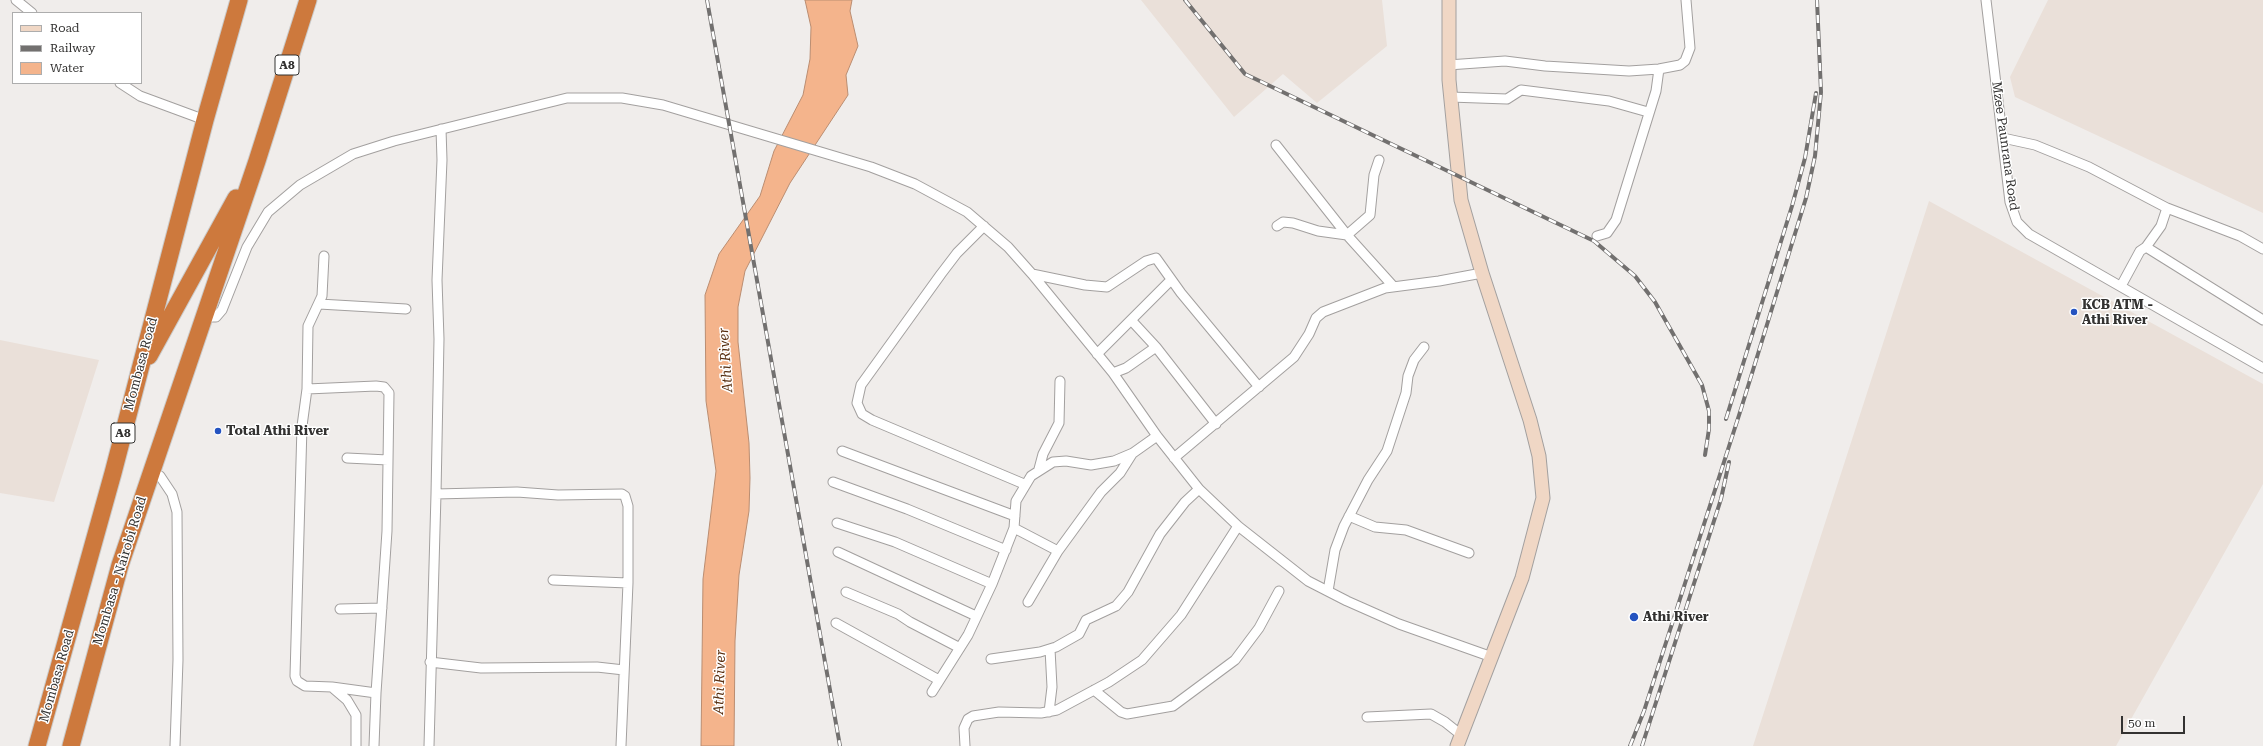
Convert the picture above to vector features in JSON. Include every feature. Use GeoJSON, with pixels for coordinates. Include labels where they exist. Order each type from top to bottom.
{"type":"FeatureCollection","features":[{"type":"Feature","properties":{"kind":"highway","name":"A8"},"geometry":{"type":"LineString","coordinates":[[205,120],[239,0]]}},
{"type":"Feature","properties":{"kind":"highway","name":"A8"},"geometry":{"type":"LineString","coordinates":[[204,317],[257,161],[308,0]]}},
{"type":"Feature","properties":{"kind":"highway","name":"Mombasa Road"},"geometry":{"type":"LineString","coordinates":[[37,746],[113,473],[136,378],[205,120]]}},
{"type":"Feature","properties":{"kind":"highway"},"geometry":{"type":"LineString","coordinates":[[136,378],[257,161]]}},
{"type":"Feature","properties":{"kind":"highway","name":"Mombasa - Nairobi Road"},"geometry":{"type":"LineString","coordinates":[[71,746],[120,565],[150,472],[204,317]]}},
{"type":"Feature","properties":{"kind":"street"},"geometry":{"type":"LineString","coordinates":[[16,0],[31,12]]}},
{"type":"Feature","properties":{"kind":"street"},"geometry":{"type":"LineString","coordinates":[[1449,0],[1448,65],[1459,192],[1466,222],[1530,420],[1539,456],[1544,498],[1522,578],[1458,740]]}},
{"type":"Feature","properties":{"kind":"street"},"geometry":{"type":"LineString","coordinates":[[1448,65],[1505,60],[1552,66],[1629,71],[1659,69],[1680,65],[1688,55],[1690,48],[1686,0]]}},
{"type":"Feature","properties":{"kind":"street","name":"Mzee Paunrana Road"},"geometry":{"type":"LineString","coordinates":[[1986,0],[2010,202],[2017,222],[2029,234],[2263,368]]}},
{"type":"Feature","properties":{"kind":"street"},"geometry":{"type":"LineString","coordinates":[[1596,236],[1607,233],[1616,220],[1639,149],[1648,112],[1656,91],[1659,69]]}},
{"type":"Feature","properties":{"kind":"street"},"geometry":{"type":"LineString","coordinates":[[122,84],[140,96],[205,120]]}},
{"type":"Feature","properties":{"kind":"street"},"geometry":{"type":"LineString","coordinates":[[1450,97],[1507,100],[1521,90],[1609,101],[1648,112]]}},
{"type":"Feature","properties":{"kind":"street"},"geometry":{"type":"LineString","coordinates":[[204,317],[216,317],[222,310],[247,247],[268,212],[285,197],[316,175],[353,154],[373,146],[441,128],[567,98],[622,98],[663,105],[776,138],[829,156],[871,167],[915,184],[967,212],[1008,247],[1032,274],[1113,373],[1157,436],[1199,489],[1238,526],[1308,581],[1399,624],[1492,657]]}},
{"type":"Feature","properties":{"kind":"street"},"geometry":{"type":"LineString","coordinates":[[429,746],[430,662],[436,494],[439,339],[437,280],[442,160],[441,128]]}},
{"type":"Feature","properties":{"kind":"street"},"geometry":{"type":"LineString","coordinates":[[2002,138],[2035,145],[2089,167],[2167,208],[2240,236],[2263,249]]}},
{"type":"Feature","properties":{"kind":"street"},"geometry":{"type":"LineString","coordinates":[[1276,145],[1347,234],[1393,286]]}},
{"type":"Feature","properties":{"kind":"street"},"geometry":{"type":"LineString","coordinates":[[1277,226],[1283,222],[1292,223],[1318,231],[1347,234],[1370,215],[1374,175],[1379,160]]}},
{"type":"Feature","properties":{"kind":"street"},"geometry":{"type":"LineString","coordinates":[[2121,286],[2137,256],[2146,247],[2161,226],[2167,208]]}},
{"type":"Feature","properties":{"kind":"street"},"geometry":{"type":"LineString","coordinates":[[984,226],[957,253],[860,385],[857,403],[862,414],[872,420],[1024,484]]}},
{"type":"Feature","properties":{"kind":"street"},"geometry":{"type":"LineString","coordinates":[[2146,247],[2263,320]]}},
{"type":"Feature","properties":{"kind":"street"},"geometry":{"type":"LineString","coordinates":[[324,256],[323,284],[319,304],[310,318],[308,326],[307,389],[302,426],[295,676],[297,681],[305,686],[332,687],[376,693]]}},
{"type":"Feature","properties":{"kind":"street"},"geometry":{"type":"LineString","coordinates":[[1032,274],[1085,285],[1107,287],[1146,261],[1156,258],[1171,280],[1259,387]]}},
{"type":"Feature","properties":{"kind":"street"},"geometry":{"type":"LineString","coordinates":[[1174,458],[1294,357],[1319,315],[1353,298],[1393,286],[1439,282],[1482,273]]}},
{"type":"Feature","properties":{"kind":"street"},"geometry":{"type":"LineString","coordinates":[[1097,354],[1171,280]]}},
{"type":"Feature","properties":{"kind":"street"},"geometry":{"type":"LineString","coordinates":[[319,304],[406,309]]}},
{"type":"Feature","properties":{"kind":"street"},"geometry":{"type":"LineString","coordinates":[[1131,320],[1156,347],[1216,424]]}},
{"type":"Feature","properties":{"kind":"street"},"geometry":{"type":"LineString","coordinates":[[1113,373],[1126,368],[1156,347]]}},
{"type":"Feature","properties":{"kind":"street"},"geometry":{"type":"LineString","coordinates":[[1328,591],[1335,550],[1349,516],[1368,480],[1387,451],[1406,393],[1408,376],[1414,360],[1424,347]]}},
{"type":"Feature","properties":{"kind":"street"},"geometry":{"type":"LineString","coordinates":[[1039,469],[1043,454],[1059,423],[1060,381]]}},
{"type":"Feature","properties":{"kind":"street"},"geometry":{"type":"LineString","coordinates":[[307,389],[376,386],[388,389],[388,460],[382,608],[374,746]]}},
{"type":"Feature","properties":{"kind":"street"},"geometry":{"type":"LineString","coordinates":[[932,692],[960,648],[992,584],[1014,528],[1016,501],[1024,484],[1039,469],[1060,461],[1092,465],[1107,463],[1133,453],[1157,436]]}},
{"type":"Feature","properties":{"kind":"street"},"geometry":{"type":"LineString","coordinates":[[842,451],[1015,516]]}},
{"type":"Feature","properties":{"kind":"street"},"geometry":{"type":"LineString","coordinates":[[1028,602],[1058,551],[1097,497],[1120,472],[1133,453]]}},
{"type":"Feature","properties":{"kind":"street"},"geometry":{"type":"LineString","coordinates":[[347,458],[388,460]]}},
{"type":"Feature","properties":{"kind":"street"},"geometry":{"type":"LineString","coordinates":[[150,472],[160,476],[172,494],[177,512],[178,660],[175,746]]}},
{"type":"Feature","properties":{"kind":"street"},"geometry":{"type":"LineString","coordinates":[[833,482],[907,509],[1006,550]]}},
{"type":"Feature","properties":{"kind":"street"},"geometry":{"type":"LineString","coordinates":[[991,659],[1040,652],[1050,649],[1076,637],[1086,620],[1111,610],[1121,602],[1160,534],[1185,502],[1199,489]]}},
{"type":"Feature","properties":{"kind":"street"},"geometry":{"type":"LineString","coordinates":[[436,494],[622,494],[627,500],[628,583],[621,746]]}},
{"type":"Feature","properties":{"kind":"street"},"geometry":{"type":"LineString","coordinates":[[1349,516],[1375,527],[1406,530],[1469,553]]}},
{"type":"Feature","properties":{"kind":"street"},"geometry":{"type":"LineString","coordinates":[[837,523],[895,542],[992,584]]}},
{"type":"Feature","properties":{"kind":"street"},"geometry":{"type":"LineString","coordinates":[[965,746],[964,728],[968,719],[973,716],[999,712],[1049,712],[1067,706],[1131,669],[1154,649],[1171,625],[1181,615],[1238,526]]}},
{"type":"Feature","properties":{"kind":"street"},"geometry":{"type":"LineString","coordinates":[[1014,528],[1058,551]]}},
{"type":"Feature","properties":{"kind":"street"},"geometry":{"type":"LineString","coordinates":[[838,552],[976,616]]}},
{"type":"Feature","properties":{"kind":"street"},"geometry":{"type":"LineString","coordinates":[[553,580],[628,583]]}},
{"type":"Feature","properties":{"kind":"street"},"geometry":{"type":"LineString","coordinates":[[1094,690],[1121,712],[1127,714],[1173,706],[1235,660],[1260,628],[1279,591]]}},
{"type":"Feature","properties":{"kind":"street"},"geometry":{"type":"LineString","coordinates":[[846,592],[898,614],[960,648]]}},
{"type":"Feature","properties":{"kind":"street"},"geometry":{"type":"LineString","coordinates":[[340,609],[382,608]]}},
{"type":"Feature","properties":{"kind":"street"},"geometry":{"type":"LineString","coordinates":[[836,623],[907,660],[939,680]]}},
{"type":"Feature","properties":{"kind":"street"},"geometry":{"type":"LineString","coordinates":[[1049,712],[1052,687],[1050,649]]}},
{"type":"Feature","properties":{"kind":"street"},"geometry":{"type":"LineString","coordinates":[[430,662],[487,668],[597,667],[624,670]]}},
{"type":"Feature","properties":{"kind":"street"},"geometry":{"type":"LineString","coordinates":[[332,687],[347,700],[356,715],[356,746]]}},
{"type":"Feature","properties":{"kind":"street"},"geometry":{"type":"LineString","coordinates":[[1367,717],[1431,714],[1446,722],[1458,740]]}},
{"type":"Feature","properties":{"kind":"shaded area"},"geometry":{"type":"Polygon","coordinates":[[[1141,0],[1382,0],[1387,46],[1317,103],[1283,74],[1234,117],[1141,0]]]}},
{"type":"Feature","properties":{"kind":"shaded area"},"geometry":{"type":"Polygon","coordinates":[[[2048,0],[2263,0],[2263,213],[2015,97],[2010,77],[2048,0]]]}},
{"type":"Feature","properties":{"kind":"shaded area"},"geometry":{"type":"Polygon","coordinates":[[[1929,201],[2263,384],[2263,484],[2116,746],[1753,746],[1929,201]]]}},
{"type":"Feature","properties":{"kind":"shaded area"},"geometry":{"type":"Polygon","coordinates":[[[0,340],[99,360],[54,502],[0,493],[0,340]]]}},
{"type":"Feature","properties":{"kind":"water"},"geometry":{"type":"Polygon","coordinates":[[[805,0],[852,0],[850,11],[858,46],[846,75],[848,95],[790,183],[745,271],[738,307],[738,342],[749,443],[750,478],[749,511],[739,575],[735,641],[734,746],[701,746],[703,579],[716,471],[706,401],[705,295],[719,254],[760,196],[774,151],[803,95],[810,59],[811,27],[805,0]]]}},
{"type":"Feature","properties":{"kind":"railway"},"geometry":{"type":"LineString","coordinates":[[707,0],[840,746]]}},
{"type":"Feature","properties":{"kind":"railway"},"geometry":{"type":"LineString","coordinates":[[1185,0],[1245,74],[1594,241],[1635,276],[1655,302],[1702,385],[1709,411],[1709,429],[1705,455]]}},
{"type":"Feature","properties":{"kind":"railway"},"geometry":{"type":"LineString","coordinates":[[1630,746],[1644,711],[1741,409],[1806,198],[1815,156],[1821,92],[1817,0]]}},
{"type":"Feature","properties":{"kind":"railway"},"geometry":{"type":"LineString","coordinates":[[1726,419],[1792,206],[1805,158],[1816,93]]}},
{"type":"Feature","properties":{"kind":"railway"},"geometry":{"type":"LineString","coordinates":[[1642,746],[1721,499],[1729,462]]}},
{"type":"Feature","properties":{"kind":"place","name":"KCB ATM - Athi River"},"geometry":{"type":"Point","coordinates":[2074,312]}},
{"type":"Feature","properties":{"kind":"place","name":"Total Athi River"},"geometry":{"type":"Point","coordinates":[218,431]}},
{"type":"Feature","properties":{"kind":"place","name":"Athi River"},"geometry":{"type":"Point","coordinates":[1634,617]}}]}
